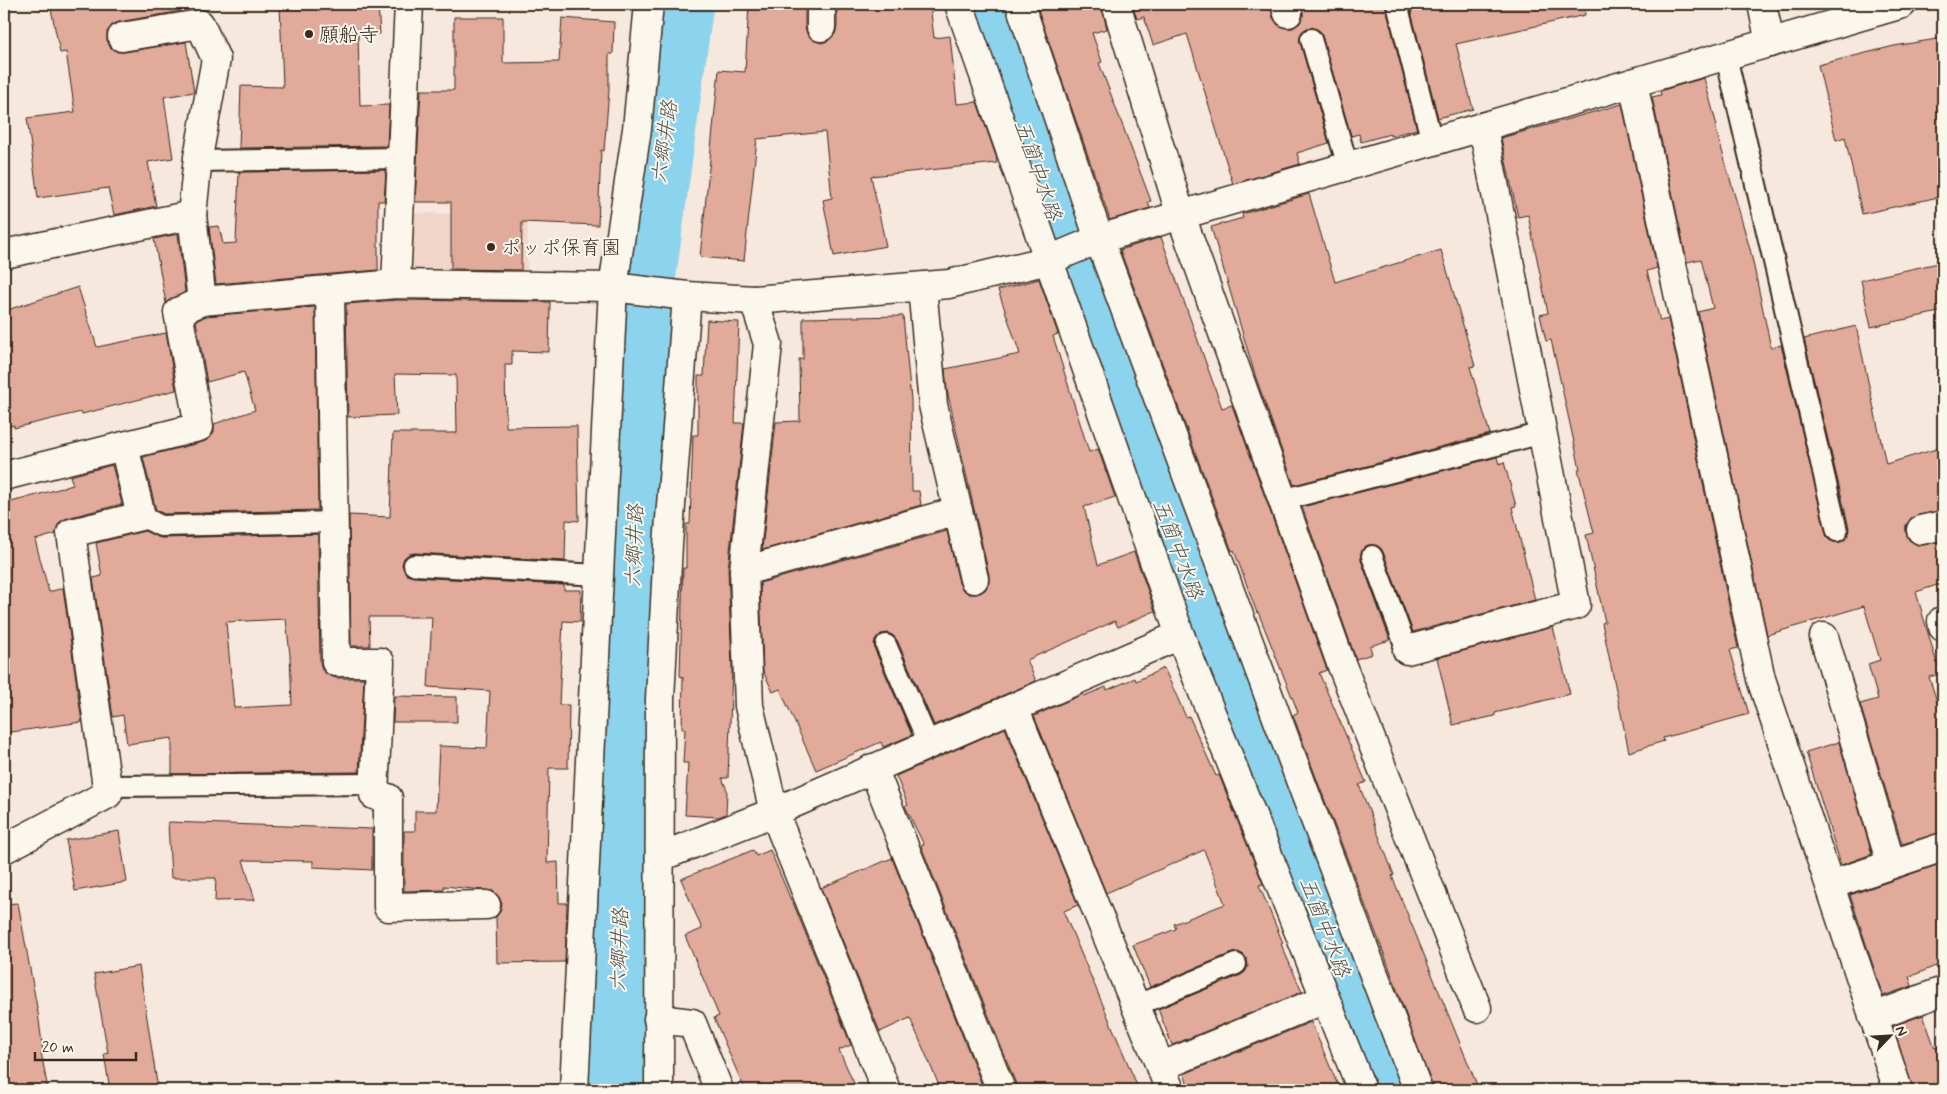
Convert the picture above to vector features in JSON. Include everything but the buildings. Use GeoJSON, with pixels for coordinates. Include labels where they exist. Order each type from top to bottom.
{"type":"FeatureCollection","features":[{"type":"Feature","properties":{"kind":"street"},"geometry":{"type":"LineString","coordinates":[[396,284],[409,4]]}},
{"type":"Feature","properties":{"kind":"street"},"geometry":{"type":"LineString","coordinates":[[574,1090],[599,575],[620,288],[649,4]]}},
{"type":"Feature","properties":{"kind":"street"},"geometry":{"type":"LineString","coordinates":[[959,4],[1180,635],[1362,1090]]}},
{"type":"Feature","properties":{"kind":"street"},"geometry":{"type":"LineString","coordinates":[[1020,4],[1099,239],[1304,793],[1418,1090]]}},
{"type":"Feature","properties":{"kind":"street"},"geometry":{"type":"LineString","coordinates":[[1116,4],[1181,216],[1282,500],[1342,666],[1478,1008]]}},
{"type":"Feature","properties":{"kind":"street"},"geometry":{"type":"LineString","coordinates":[[1762,4],[1770,43]]}},
{"type":"Feature","properties":{"kind":"street"},"geometry":{"type":"LineString","coordinates":[[4,476],[199,427],[178,312],[202,302],[396,284],[620,288],[687,296],[754,300],[949,284],[1049,260],[1099,239],[1902,4]]}},
{"type":"Feature","properties":{"kind":"street"},"geometry":{"type":"LineString","coordinates":[[122,37],[200,24],[216,59],[197,160],[192,215],[202,302]]}},
{"type":"Feature","properties":{"kind":"street"},"geometry":{"type":"LineString","coordinates":[[1633,83],[1761,679],[1898,1090]]}},
{"type":"Feature","properties":{"kind":"street"},"geometry":{"type":"LineString","coordinates":[[1407,650],[1576,605],[1483,127]]}},
{"type":"Feature","properties":{"kind":"street"},"geometry":{"type":"LineString","coordinates":[[4,254],[192,215]]}},
{"type":"Feature","properties":{"kind":"street"},"geometry":{"type":"LineString","coordinates":[[922,287],[933,405],[974,579]]}},
{"type":"Feature","properties":{"kind":"street"},"geometry":{"type":"LineString","coordinates":[[330,290],[336,662],[380,662],[374,796],[388,798],[388,907],[486,905]]}},
{"type":"Feature","properties":{"kind":"street"},"geometry":{"type":"LineString","coordinates":[[659,1090],[660,699],[668,545],[687,296]]}},
{"type":"Feature","properties":{"kind":"street"},"geometry":{"type":"LineString","coordinates":[[754,300],[768,344],[744,571],[749,706],[774,812],[886,1090]]}},
{"type":"Feature","properties":{"kind":"street"},"geometry":{"type":"LineString","coordinates":[[4,849],[108,794],[71,533],[141,516],[124,446]]}},
{"type":"Feature","properties":{"kind":"street"},"geometry":{"type":"LineString","coordinates":[[744,571],[958,511]]}},
{"type":"Feature","properties":{"kind":"street"},"geometry":{"type":"LineString","coordinates":[[660,857],[774,812],[1180,635]]}},
{"type":"Feature","properties":{"kind":"street"},"geometry":{"type":"LineString","coordinates":[[1824,637],[1891,864]]}},
{"type":"Feature","properties":{"kind":"street"},"geometry":{"type":"LineString","coordinates":[[1014,708],[1165,1079],[1325,999]]}},
{"type":"Feature","properties":{"kind":"street"},"geometry":{"type":"LineString","coordinates":[[874,768],[1001,1090]]}},
{"type":"Feature","properties":{"kind":"street"},"geometry":{"type":"LineString","coordinates":[[1830,885],[1943,847]]}},
{"type":"Feature","properties":{"kind":"street"},"geometry":{"type":"LineString","coordinates":[[1873,1017],[1943,992]]}},
{"type":"Feature","properties":{"kind":"street"},"geometry":{"type":"LineString","coordinates":[[658,1019],[692,1023],[719,1090]]}},
{"type":"Feature","properties":{"kind":"lane"},"geometry":{"type":"LineString","coordinates":[[1397,4],[1432,142]]}},
{"type":"Feature","properties":{"kind":"lane"},"geometry":{"type":"LineString","coordinates":[[1312,39],[1348,166]]}},
{"type":"Feature","properties":{"kind":"lane"},"geometry":{"type":"LineString","coordinates":[[1726,56],[1837,531]]}},
{"type":"Feature","properties":{"kind":"lane"},"geometry":{"type":"LineString","coordinates":[[197,160],[401,158]]}},
{"type":"Feature","properties":{"kind":"lane"},"geometry":{"type":"LineString","coordinates":[[1282,500],[1543,434]]}},
{"type":"Feature","properties":{"kind":"lane"},"geometry":{"type":"LineString","coordinates":[[141,516],[161,526],[334,522]]}},
{"type":"Feature","properties":{"kind":"lane"},"geometry":{"type":"LineString","coordinates":[[1372,556],[1407,650]]}},
{"type":"Feature","properties":{"kind":"lane"},"geometry":{"type":"LineString","coordinates":[[414,565],[599,575]]}},
{"type":"Feature","properties":{"kind":"lane"},"geometry":{"type":"LineString","coordinates":[[886,645],[929,744]]}},
{"type":"Feature","properties":{"kind":"lane"},"geometry":{"type":"LineString","coordinates":[[107,786],[374,784]]}},
{"type":"Feature","properties":{"kind":"lane"},"geometry":{"type":"LineString","coordinates":[[1135,1006],[1236,964]]}},
{"type":"Feature","properties":{"kind":"shaded area"},"geometry":{"type":"Polygon","coordinates":[[[407,213],[528,215],[527,275],[407,273],[407,213]]]}},
{"type":"Feature","properties":{"kind":"waterway","name":"六郷井路"},"geometry":{"type":"LineString","coordinates":[[614,1090],[643,294],[683,4]]}},
{"type":"Feature","properties":{"kind":"waterway","name":"五箇中水路"},"geometry":{"type":"LineString","coordinates":[[982,4],[1062,246],[1086,312],[1388,1090]]}},
{"type":"Feature","properties":{"kind":"place","name":"願船寺"},"geometry":{"type":"Point","coordinates":[309,34]}},
{"type":"Feature","properties":{"kind":"place","name":"ポッポ保育園"},"geometry":{"type":"Point","coordinates":[491,247]}}]}
